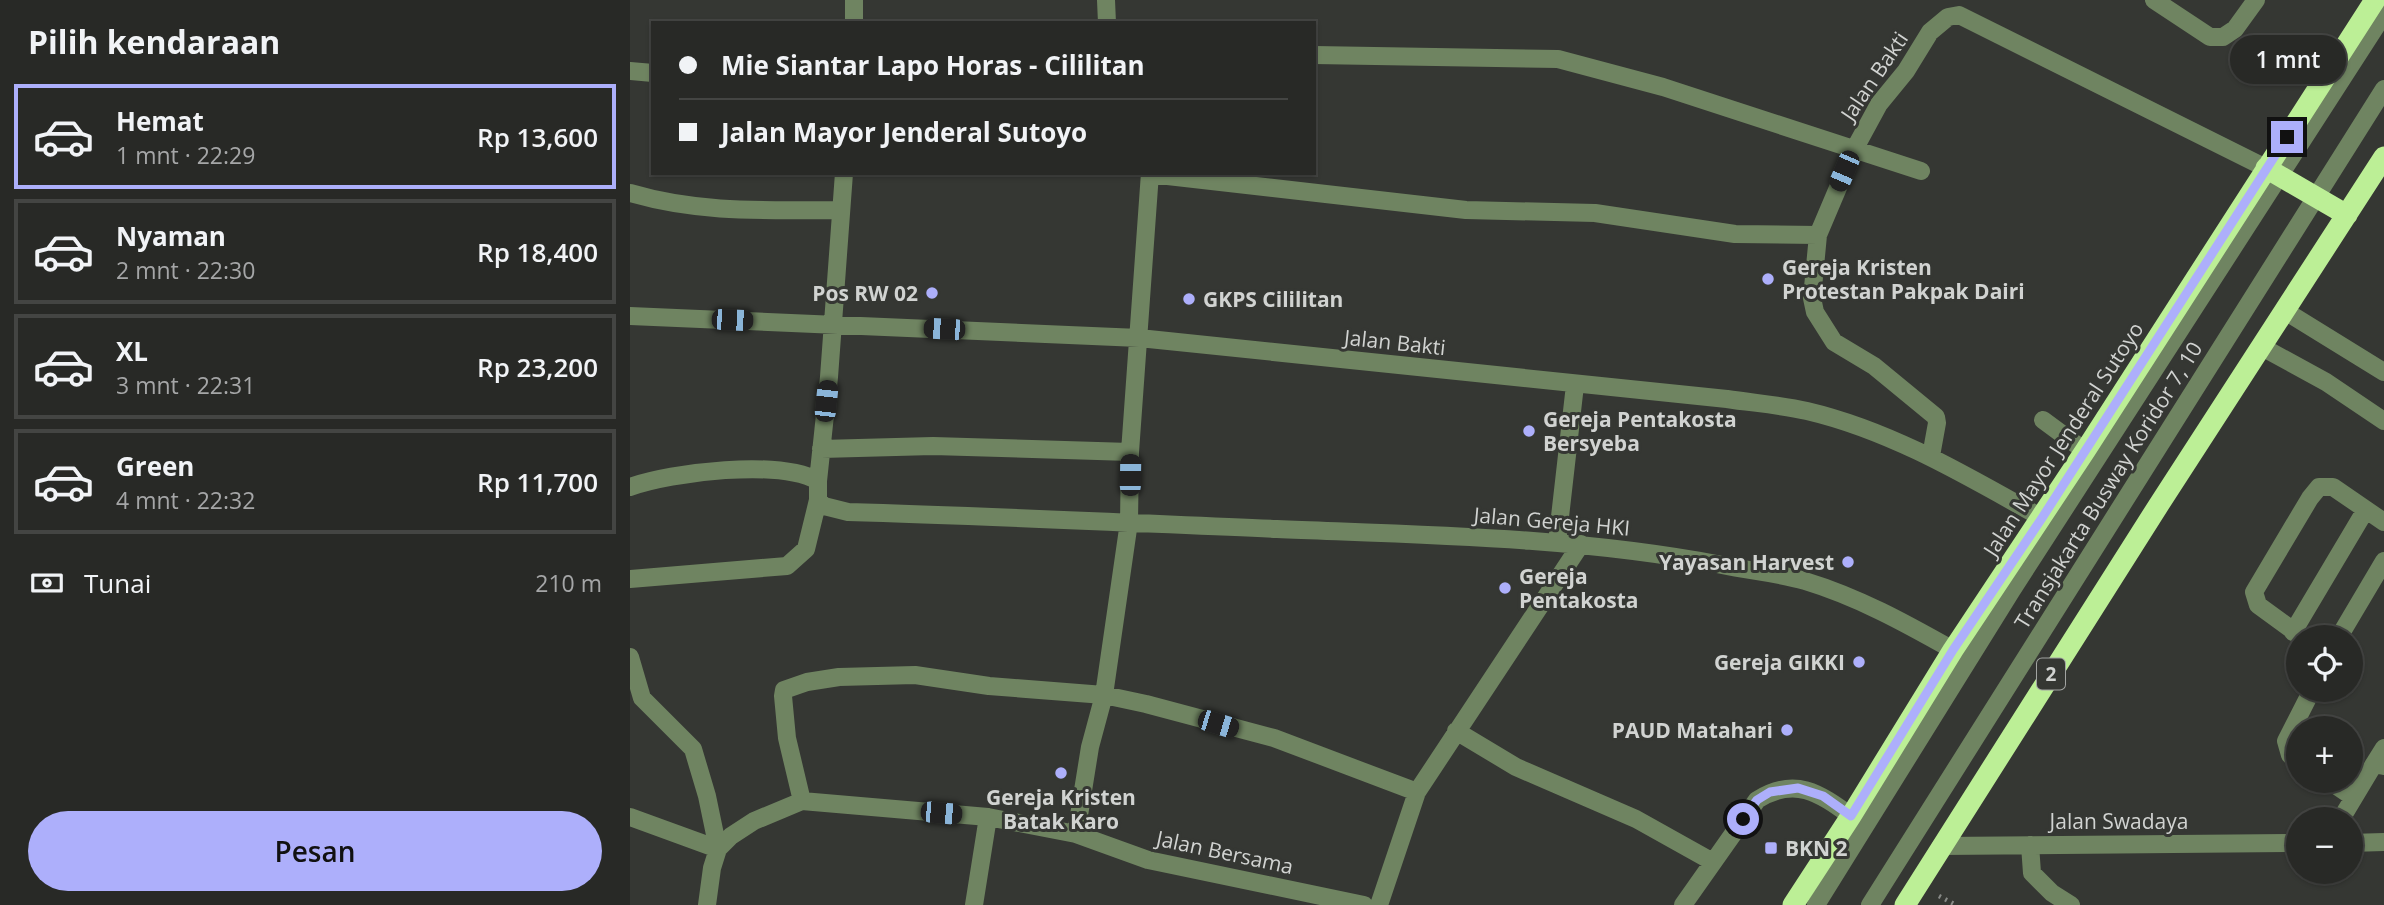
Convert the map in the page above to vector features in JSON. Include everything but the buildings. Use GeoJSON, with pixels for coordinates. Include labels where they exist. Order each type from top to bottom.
{"type":"FeatureCollection","features":[{"type":"Feature","properties":{"kind":"highway","name":"Jalan Mayor Jenderal Sutoyo"},"geometry":{"type":"LineString","coordinates":[[1793,905],[1953,650],[2274,172],[2375,0]]}},
{"type":"Feature","properties":{"kind":"highway","name":"2"},"geometry":{"type":"LineString","coordinates":[[1905,905],[2384,158]]}},
{"type":"Feature","properties":{"kind":"highway"},"geometry":{"type":"LineString","coordinates":[[2274,172],[2347,215]]}},
{"type":"Feature","properties":{"kind":"street"},"geometry":{"type":"LineString","coordinates":[[854,0],[854,21]]}},
{"type":"Feature","properties":{"kind":"street"},"geometry":{"type":"LineString","coordinates":[[1106,0],[1107,21]]}},
{"type":"Feature","properties":{"kind":"street"},"geometry":{"type":"LineString","coordinates":[[2154,0],[2210,37],[2223,37],[2235,29],[2256,0]]}},
{"type":"Feature","properties":{"kind":"street","name":"Jalan Bakti"},"geometry":{"type":"LineString","coordinates":[[1931,456],[1936,417],[1874,366],[1834,342],[1815,312],[1812,298],[1818,235],[1854,150],[1879,104],[1906,71],[1930,32],[1948,17],[1959,8],[2274,172]]}},
{"type":"Feature","properties":{"kind":"street","name":"Transjakarta Busway Koridor 7, 10"},"geometry":{"type":"LineString","coordinates":[[1816,905],[2274,172],[2384,13]]}},
{"type":"Feature","properties":{"kind":"street"},"geometry":{"type":"LineString","coordinates":[[1316,55],[1558,60],[1663,87],[1921,171]]}},
{"type":"Feature","properties":{"kind":"street"},"geometry":{"type":"LineString","coordinates":[[630,71],[651,73]]}},
{"type":"Feature","properties":{"kind":"street","name":"Transjakarta Busway Koridor 7, 10"},"geometry":{"type":"LineString","coordinates":[[1870,905],[2384,89]]}},
{"type":"Feature","properties":{"kind":"street"},"geometry":{"type":"LineString","coordinates":[[630,579],[787,566],[806,549],[818,500],[844,175]]}},
{"type":"Feature","properties":{"kind":"street"},"geometry":{"type":"LineString","coordinates":[[1076,834],[1090,747],[1104,695],[1129,522],[1130,452],[1150,175]]}},
{"type":"Feature","properties":{"kind":"street"},"geometry":{"type":"LineString","coordinates":[[1159,175],[1466,210],[1595,213],[1735,234],[1818,235]]}},
{"type":"Feature","properties":{"kind":"street"},"geometry":{"type":"LineString","coordinates":[[630,193],[671,204],[726,211],[841,209]]}},
{"type":"Feature","properties":{"kind":"street"},"geometry":{"type":"LineString","coordinates":[[2285,311],[2384,372]]}},
{"type":"Feature","properties":{"kind":"street","name":"Jalan Bakti"},"geometry":{"type":"LineString","coordinates":[[630,316],[1139,338],[1727,399],[1806,411],[1862,428],[1931,456],[2042,518]]}},
{"type":"Feature","properties":{"kind":"street"},"geometry":{"type":"LineString","coordinates":[[2262,347],[2326,382],[2384,421]]}},
{"type":"Feature","properties":{"kind":"street"},"geometry":{"type":"LineString","coordinates":[[1557,542],[1576,385]]}},
{"type":"Feature","properties":{"kind":"street"},"geometry":{"type":"LineString","coordinates":[[2043,420],[2085,452]]}},
{"type":"Feature","properties":{"kind":"street"},"geometry":{"type":"LineString","coordinates":[[821,449],[933,446],[1130,452]]}},
{"type":"Feature","properties":{"kind":"street"},"geometry":{"type":"LineString","coordinates":[[630,486],[679,474],[726,470],[794,472],[806,474],[818,481]]}},
{"type":"Feature","properties":{"kind":"street"},"geometry":{"type":"LineString","coordinates":[[2286,625],[2258,605],[2254,592],[2319,487],[2333,488],[2384,522]]}},
{"type":"Feature","properties":{"kind":"street","name":"Jalan Gereja HKI"},"geometry":{"type":"LineString","coordinates":[[818,500],[824,506],[848,512],[1459,535],[1581,544],[1662,554],[1803,580],[1854,598],[1896,617],[1953,650]]}},
{"type":"Feature","properties":{"kind":"street"},"geometry":{"type":"LineString","coordinates":[[2303,625],[2365,511]]}},
{"type":"Feature","properties":{"kind":"street"},"geometry":{"type":"LineString","coordinates":[[1379,905],[1417,792],[1581,544]]}},
{"type":"Feature","properties":{"kind":"street"},"geometry":{"type":"LineString","coordinates":[[2346,625],[2384,561]]}},
{"type":"Feature","properties":{"kind":"street"},"geometry":{"type":"LineString","coordinates":[[630,657],[642,698],[693,749],[707,796],[718,849],[712,868],[707,905]]}},
{"type":"Feature","properties":{"kind":"street"},"geometry":{"type":"LineString","coordinates":[[802,800],[787,738],[784,690],[807,682],[839,677],[915,675],[989,687],[1104,695],[1146,704],[1274,738],[1417,792]]}},
{"type":"Feature","properties":{"kind":"street"},"geometry":{"type":"LineString","coordinates":[[1456,731],[1516,767],[1636,819],[1713,862]]}},
{"type":"Feature","properties":{"kind":"street"},"geometry":{"type":"LineString","coordinates":[[2347,807],[2379,765],[2384,748]]}},
{"type":"Feature","properties":{"kind":"street"},"geometry":{"type":"LineString","coordinates":[[1683,905],[1757,800],[1770,792],[1798,788],[1810,790],[1851,816]]}},
{"type":"Feature","properties":{"kind":"street"},"geometry":{"type":"LineString","coordinates":[[2347,793],[2353,797]]}},
{"type":"Feature","properties":{"kind":"street","name":"Jalan Bersama"},"geometry":{"type":"LineString","coordinates":[[718,849],[731,836],[754,821],[802,800],[988,817],[1076,834],[1147,860],[1364,905]]}},
{"type":"Feature","properties":{"kind":"street"},"geometry":{"type":"LineString","coordinates":[[630,817],[718,849]]}},
{"type":"Feature","properties":{"kind":"street"},"geometry":{"type":"LineString","coordinates":[[974,905],[988,817]]}},
{"type":"Feature","properties":{"kind":"street"},"geometry":{"type":"LineString","coordinates":[[2363,842],[2384,842]]}},
{"type":"Feature","properties":{"kind":"street","name":"Jalan Swadaya"},"geometry":{"type":"LineString","coordinates":[[1941,846],[2286,843]]}},
{"type":"Feature","properties":{"kind":"street"},"geometry":{"type":"LineString","coordinates":[[2030,845],[2032,873],[2052,893],[2071,905]]}},
{"type":"Feature","properties":{"kind":"place","name":"Gereja Kristen Protestan Pakpak Dairi"},"geometry":{"type":"Point","coordinates":[1768,279]}},
{"type":"Feature","properties":{"kind":"place","name":"Pos RW 02"},"geometry":{"type":"Point","coordinates":[932,293]}},
{"type":"Feature","properties":{"kind":"place","name":"GKPS Cililitan"},"geometry":{"type":"Point","coordinates":[1189,299]}},
{"type":"Feature","properties":{"kind":"place","name":"Gereja Pentakosta Bersyeba"},"geometry":{"type":"Point","coordinates":[1529,431]}},
{"type":"Feature","properties":{"kind":"place","name":"Yayasan Harvest"},"geometry":{"type":"Point","coordinates":[1848,562]}},
{"type":"Feature","properties":{"kind":"place","name":"Gereja Pentakosta"},"geometry":{"type":"Point","coordinates":[1505,588]}},
{"type":"Feature","properties":{"kind":"place","name":"Gereja GIKKI"},"geometry":{"type":"Point","coordinates":[1859,662]}},
{"type":"Feature","properties":{"kind":"place","name":"PAUD Matahari"},"geometry":{"type":"Point","coordinates":[1787,730]}},
{"type":"Feature","properties":{"kind":"place","name":"Gereja Kristen Batak Karo"},"geometry":{"type":"Point","coordinates":[1061,773]}},
{"type":"Feature","properties":{"kind":"place","name":"BKN 2"},"geometry":{"type":"Point","coordinates":[1771,848]}},
{"type":"Feature","properties":{"kind":"route"},"geometry":{"type":"LineString","coordinates":[[1743,819],[1757,800],[1770,792],[1798,788],[1823,796],[1851,816],[1953,650],[2042,518],[2287,137]]}}]}
